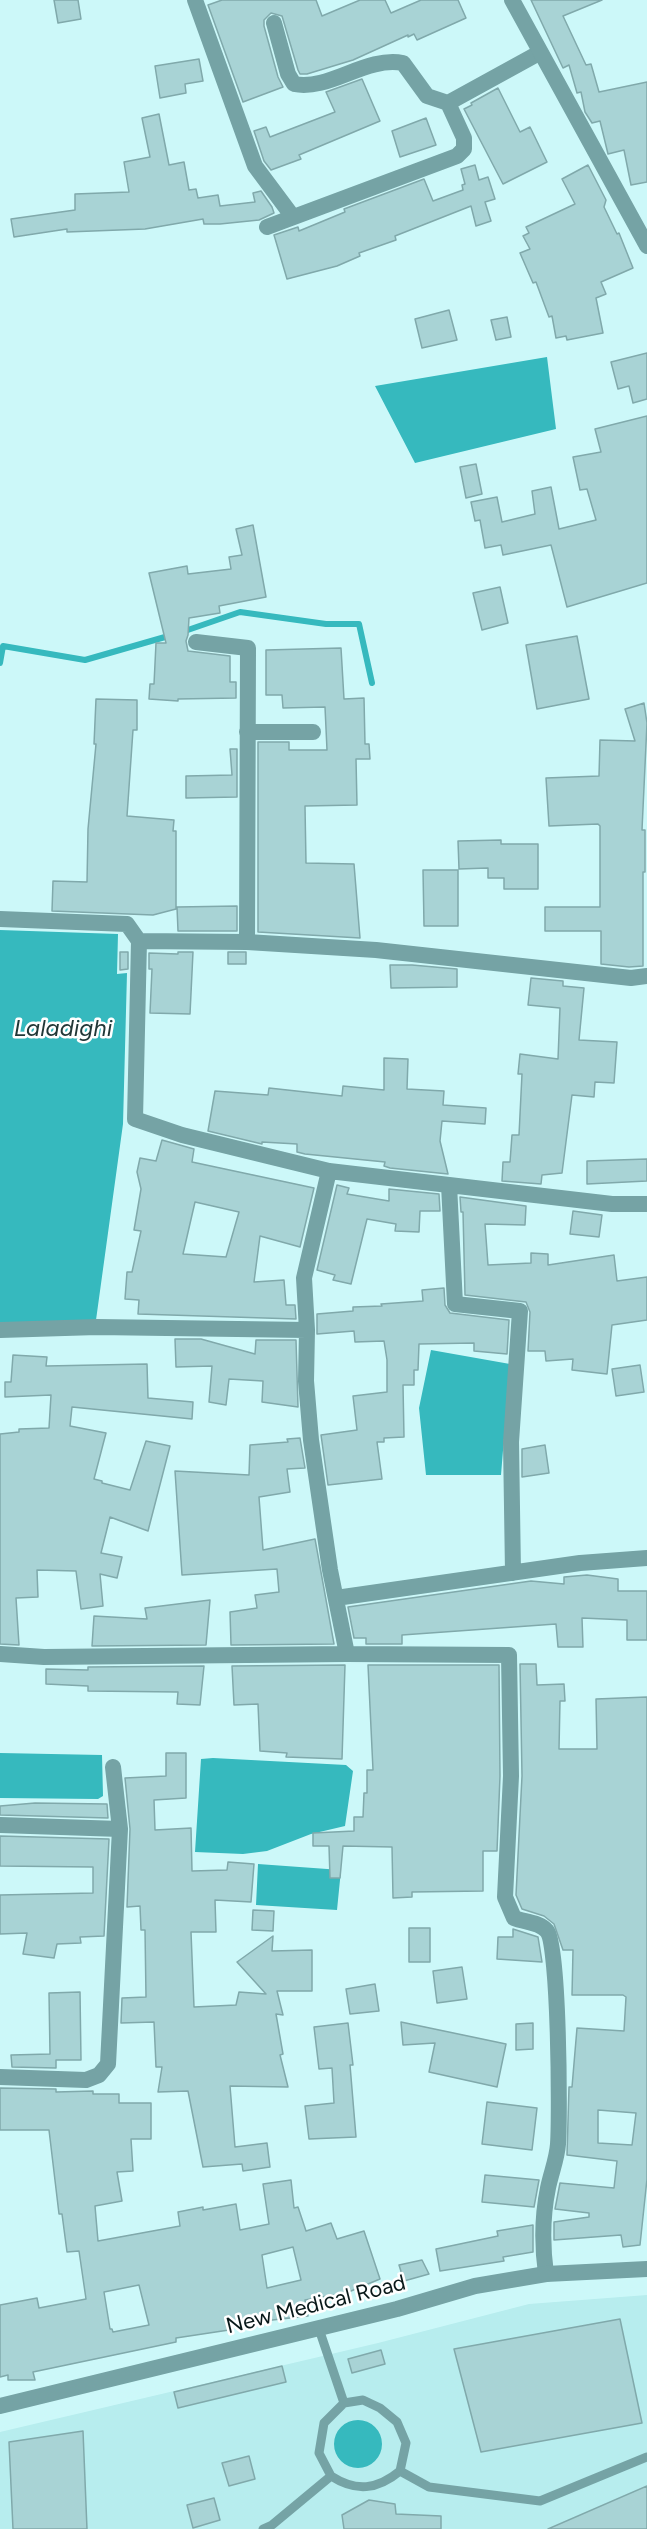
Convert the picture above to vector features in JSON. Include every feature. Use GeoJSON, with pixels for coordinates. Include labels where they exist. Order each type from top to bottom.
{"type":"FeatureCollection","features":[{"type":"Feature","properties":{"kind":"street"},"geometry":{"type":"LineString","coordinates":[[195,0],[255,166],[293,217]]}},
{"type":"Feature","properties":{"kind":"street"},"geometry":{"type":"LineString","coordinates":[[512,0],[539,53],[641,225],[647,246]]}},
{"type":"Feature","properties":{"kind":"street"},"geometry":{"type":"LineString","coordinates":[[267,227],[457,156],[464,149],[464,138],[448,103],[427,96],[403,63],[391,61],[377,63],[306,86],[294,84],[288,74],[274,23]]}},
{"type":"Feature","properties":{"kind":"street"},"geometry":{"type":"LineString","coordinates":[[448,103],[539,53]]}},
{"type":"Feature","properties":{"kind":"street"},"geometry":{"type":"LineString","coordinates":[[196,642],[248,648],[247,942]]}},
{"type":"Feature","properties":{"kind":"street"},"geometry":{"type":"LineString","coordinates":[[247,732],[313,732]]}},
{"type":"Feature","properties":{"kind":"street"},"geometry":{"type":"LineString","coordinates":[[0,919],[127,924],[139,941],[135,1119],[182,1135],[329,1171],[612,1204],[647,1204]]}},
{"type":"Feature","properties":{"kind":"street"},"geometry":{"type":"LineString","coordinates":[[139,941],[247,942],[376,950],[631,978],[647,976]]}},
{"type":"Feature","properties":{"kind":"street"},"geometry":{"type":"LineString","coordinates":[[329,1171],[304,1278],[307,1330],[306,1381],[311,1440],[347,1654]]}},
{"type":"Feature","properties":{"kind":"street"},"geometry":{"type":"LineString","coordinates":[[449,1185],[455,1304],[520,1311],[511,1442],[513,1573]]}},
{"type":"Feature","properties":{"kind":"street"},"geometry":{"type":"LineString","coordinates":[[0,1330],[97,1327],[307,1330]]}},
{"type":"Feature","properties":{"kind":"street"},"geometry":{"type":"LineString","coordinates":[[336,1598],[580,1563],[647,1558]]}},
{"type":"Feature","properties":{"kind":"street"},"geometry":{"type":"LineString","coordinates":[[0,1654],[44,1657],[509,1655],[511,1776],[506,1897],[514,1918],[538,1924],[548,1931],[553,1942],[556,1981],[558,2146],[543,2220],[546,2274]]}},
{"type":"Feature","properties":{"kind":"street"},"geometry":{"type":"LineString","coordinates":[[0,2077],[86,2080],[99,2075],[108,2064],[120,1829],[113,1767]]}},
{"type":"Feature","properties":{"kind":"street"},"geometry":{"type":"LineString","coordinates":[[0,1825],[120,1829]]}},
{"type":"Feature","properties":{"kind":"street","name":"New Medical Road"},"geometry":{"type":"LineString","coordinates":[[0,2406],[319,2329],[475,2286],[546,2274],[647,2269]]}},
{"type":"Feature","properties":{"kind":"lane"},"geometry":{"type":"LineString","coordinates":[[319,2329],[344,2403]]}},
{"type":"Feature","properties":{"kind":"lane"},"geometry":{"type":"LineString","coordinates":[[363,2400],[380,2408],[397,2422],[406,2443],[400,2471],[388,2481],[366,2487],[345,2485],[331,2476],[319,2453],[324,2423],[344,2403],[363,2400]]}},
{"type":"Feature","properties":{"kind":"lane"},"geometry":{"type":"LineString","coordinates":[[400,2471],[429,2487],[540,2501],[647,2457]]}},
{"type":"Feature","properties":{"kind":"lane"},"geometry":{"type":"LineString","coordinates":[[263,2529],[331,2476]]}},
{"type":"Feature","properties":{"kind":"shaded area"},"geometry":{"type":"Polygon","coordinates":[[[647,2295],[647,2529],[0,2529],[0,2432],[378,2343],[529,2304],[647,2295]]]}},
{"type":"Feature","properties":{"kind":"water"},"geometry":{"type":"Polygon","coordinates":[[[547,357],[556,429],[415,463],[375,386],[547,357]]]}},
{"type":"Feature","properties":{"kind":"water","name":"Laladighi"},"geometry":{"type":"Polygon","coordinates":[[[0,930],[118,934],[117,974],[127,973],[123,1124],[96,1320],[0,1323],[0,930]]]}},
{"type":"Feature","properties":{"kind":"water"},"geometry":{"type":"Polygon","coordinates":[[[431,1350],[510,1364],[501,1475],[426,1475],[419,1408],[431,1350]]]}},
{"type":"Feature","properties":{"kind":"water"},"geometry":{"type":"Polygon","coordinates":[[[0,1753],[102,1755],[103,1796],[98,1799],[0,1798],[0,1753]]]}},
{"type":"Feature","properties":{"kind":"water"},"geometry":{"type":"Polygon","coordinates":[[[201,1759],[346,1765],[353,1771],[345,1826],[311,1834],[267,1851],[243,1854],[195,1852],[201,1759]]]}},
{"type":"Feature","properties":{"kind":"water"},"geometry":{"type":"Polygon","coordinates":[[[258,1864],[341,1870],[337,1910],[256,1905],[258,1864]]]}},
{"type":"Feature","properties":{"kind":"water"},"geometry":{"type":"Polygon","coordinates":[[[353,2420],[363,2420],[375,2427],[382,2439],[382,2449],[375,2461],[363,2468],[353,2468],[338,2457],[334,2449],[334,2439],[345,2424],[353,2420]]]}},
{"type":"Feature","properties":{"kind":"building"},"geometry":{"type":"Polygon","coordinates":[[[54,0],[78,0],[81,19],[58,23],[54,0]]]}},
{"type":"Feature","properties":{"kind":"building"},"geometry":{"type":"Polygon","coordinates":[[[222,0],[316,0],[322,16],[360,0],[385,0],[391,13],[421,0],[458,0],[466,18],[417,40],[414,34],[408,37],[408,35],[353,60],[300,74],[282,16],[271,13],[264,20],[264,26],[283,87],[243,102],[208,5],[222,0]]]}},
{"type":"Feature","properties":{"kind":"building"},"geometry":{"type":"Polygon","coordinates":[[[531,0],[602,0],[563,16],[586,65],[591,64],[599,92],[647,82],[647,182],[631,185],[624,150],[608,154],[600,121],[592,123],[585,112],[581,92],[577,93],[569,65],[563,68],[531,0]]]}},
{"type":"Feature","properties":{"kind":"building"},"geometry":{"type":"Polygon","coordinates":[[[199,59],[203,81],[185,84],[186,93],[160,98],[155,66],[199,59]]]}},
{"type":"Feature","properties":{"kind":"building"},"geometry":{"type":"Polygon","coordinates":[[[362,79],[380,121],[299,155],[301,159],[271,170],[264,161],[254,131],[266,127],[270,137],[335,112],[326,92],[362,79]]]}},
{"type":"Feature","properties":{"kind":"building"},"geometry":{"type":"Polygon","coordinates":[[[498,88],[520,132],[530,127],[547,162],[503,184],[464,109],[498,88]]]}},
{"type":"Feature","properties":{"kind":"building"},"geometry":{"type":"Polygon","coordinates":[[[159,114],[169,165],[184,162],[189,190],[196,189],[198,198],[218,195],[220,206],[255,202],[253,193],[261,191],[274,213],[259,220],[220,224],[204,224],[203,219],[145,229],[67,232],[67,229],[14,237],[11,219],[75,210],[75,194],[129,192],[124,162],[150,157],[142,118],[159,114]]]}},
{"type":"Feature","properties":{"kind":"building"},"geometry":{"type":"Polygon","coordinates":[[[426,118],[436,145],[400,157],[392,131],[426,118]]]}},
{"type":"Feature","properties":{"kind":"building"},"geometry":{"type":"Polygon","coordinates":[[[475,165],[479,180],[488,177],[495,199],[485,202],[491,221],[476,226],[471,206],[395,236],[396,240],[359,253],[360,256],[337,266],[287,279],[274,235],[298,227],[299,231],[345,212],[344,209],[424,179],[433,201],[463,190],[462,185],[465,184],[461,169],[475,165]]]}},
{"type":"Feature","properties":{"kind":"building"},"geometry":{"type":"Polygon","coordinates":[[[588,165],[606,200],[604,207],[617,234],[619,233],[633,268],[601,282],[606,294],[596,298],[603,333],[567,340],[566,336],[556,338],[552,316],[549,317],[536,282],[533,283],[520,253],[530,249],[523,236],[529,233],[526,227],[575,204],[562,179],[588,165]]]}},
{"type":"Feature","properties":{"kind":"building"},"geometry":{"type":"Polygon","coordinates":[[[449,310],[457,340],[422,348],[415,319],[449,310]]]}},
{"type":"Feature","properties":{"kind":"building"},"geometry":{"type":"Polygon","coordinates":[[[507,317],[511,337],[496,340],[491,320],[507,317]]]}},
{"type":"Feature","properties":{"kind":"building"},"geometry":{"type":"Polygon","coordinates":[[[647,353],[647,399],[633,403],[629,386],[618,389],[611,362],[647,353]]]}},
{"type":"Feature","properties":{"kind":"building"},"geometry":{"type":"Polygon","coordinates":[[[647,416],[647,583],[567,607],[551,545],[503,555],[501,545],[485,548],[480,520],[475,521],[471,502],[497,497],[502,522],[535,514],[532,491],[551,487],[559,529],[596,520],[587,489],[580,490],[573,457],[601,452],[595,429],[647,416]]]}},
{"type":"Feature","properties":{"kind":"building"},"geometry":{"type":"Polygon","coordinates":[[[476,464],[482,494],[466,498],[460,467],[476,464]]]}},
{"type":"Feature","properties":{"kind":"building"},"geometry":{"type":"Polygon","coordinates":[[[253,525],[266,597],[219,606],[220,613],[189,618],[186,641],[188,651],[230,656],[230,682],[236,682],[236,698],[178,699],[178,701],[149,699],[150,684],[154,684],[156,643],[166,643],[149,573],[187,566],[188,574],[231,569],[229,557],[242,555],[236,529],[253,525]]]}},
{"type":"Feature","properties":{"kind":"building"},"geometry":{"type":"Polygon","coordinates":[[[500,587],[508,623],[482,630],[473,593],[500,587]]]}},
{"type":"Feature","properties":{"kind":"building"},"geometry":{"type":"Polygon","coordinates":[[[577,636],[589,699],[537,709],[526,645],[577,636]]]}},
{"type":"Feature","properties":{"kind":"building"},"geometry":{"type":"Polygon","coordinates":[[[341,648],[344,699],[364,698],[365,744],[369,744],[370,759],[356,759],[357,805],[305,806],[306,863],[354,864],[360,938],[258,932],[258,742],[289,742],[289,750],[327,750],[325,707],[283,708],[282,695],[266,695],[266,650],[341,648]]]}},
{"type":"Feature","properties":{"kind":"building"},"geometry":{"type":"Polygon","coordinates":[[[96,699],[137,700],[137,730],[133,730],[127,816],[174,820],[176,909],[153,915],[52,911],[53,881],[87,882],[88,829],[96,744],[94,744],[96,699]]]}},
{"type":"Feature","properties":{"kind":"building"},"geometry":{"type":"Polygon","coordinates":[[[644,703],[647,723],[642,830],[645,830],[643,966],[601,964],[601,931],[545,931],[545,907],[600,907],[600,826],[598,824],[549,826],[546,778],[599,776],[600,740],[635,741],[625,709],[644,703]]]}},
{"type":"Feature","properties":{"kind":"building"},"geometry":{"type":"Polygon","coordinates":[[[230,749],[237,749],[237,797],[186,798],[186,776],[232,775],[230,749]]]}},
{"type":"Feature","properties":{"kind":"building"},"geometry":{"type":"Polygon","coordinates":[[[501,840],[501,844],[538,844],[538,889],[504,889],[504,878],[488,878],[488,868],[459,869],[458,841],[501,840]]]}},
{"type":"Feature","properties":{"kind":"building"},"geometry":{"type":"Polygon","coordinates":[[[423,870],[458,870],[458,926],[424,926],[423,870]]]}},
{"type":"Feature","properties":{"kind":"building"},"geometry":{"type":"Polygon","coordinates":[[[237,906],[237,931],[178,931],[177,907],[237,906]]]}},
{"type":"Feature","properties":{"kind":"building"},"geometry":{"type":"Polygon","coordinates":[[[120,952],[128,952],[128,969],[120,970],[120,952]]]}},
{"type":"Feature","properties":{"kind":"building"},"geometry":{"type":"Polygon","coordinates":[[[178,952],[193,952],[190,1014],[150,1013],[152,969],[149,969],[149,953],[178,954],[178,952]]]}},
{"type":"Feature","properties":{"kind":"building"},"geometry":{"type":"Polygon","coordinates":[[[228,952],[246,952],[246,964],[228,964],[228,952]]]}},
{"type":"Feature","properties":{"kind":"building"},"geometry":{"type":"Polygon","coordinates":[[[390,965],[457,969],[457,987],[391,988],[390,965]]]}},
{"type":"Feature","properties":{"kind":"building"},"geometry":{"type":"Polygon","coordinates":[[[531,978],[563,981],[563,986],[584,988],[579,1040],[617,1042],[614,1083],[595,1082],[594,1097],[572,1095],[562,1173],[542,1175],[541,1184],[502,1181],[503,1162],[510,1162],[512,1135],[519,1135],[522,1074],[518,1074],[520,1054],[558,1059],[560,1008],[528,1005],[531,978]]]}},
{"type":"Feature","properties":{"kind":"building"},"geometry":{"type":"Polygon","coordinates":[[[384,1058],[408,1059],[407,1089],[444,1091],[443,1105],[486,1108],[485,1124],[442,1121],[440,1141],[448,1174],[390,1168],[384,1166],[385,1162],[305,1154],[297,1152],[297,1144],[262,1142],[262,1144],[208,1131],[215,1091],[268,1095],[269,1088],[342,1096],[343,1086],[384,1090],[384,1058]]]}},
{"type":"Feature","properties":{"kind":"building"},"geometry":{"type":"Polygon","coordinates":[[[162,1140],[194,1149],[192,1162],[314,1188],[300,1247],[260,1236],[254,1282],[284,1280],[286,1305],[295,1305],[296,1319],[138,1314],[139,1300],[125,1299],[127,1272],[132,1272],[141,1231],[134,1230],[141,1189],[137,1172],[140,1158],[156,1161],[162,1140]],[[195,1202],[183,1254],[226,1257],[239,1212],[195,1202]]]}},
{"type":"Feature","properties":{"kind":"building"},"geometry":{"type":"Polygon","coordinates":[[[647,1159],[647,1181],[587,1184],[587,1161],[647,1159]]]}},
{"type":"Feature","properties":{"kind":"building"},"geometry":{"type":"Polygon","coordinates":[[[337,1185],[349,1188],[347,1194],[389,1201],[389,1189],[439,1194],[440,1211],[420,1211],[419,1232],[395,1231],[396,1224],[367,1219],[351,1284],[333,1280],[335,1275],[317,1270],[337,1185]]]}},
{"type":"Feature","properties":{"kind":"building"},"geometry":{"type":"Polygon","coordinates":[[[460,1197],[526,1206],[525,1225],[485,1224],[488,1265],[531,1263],[531,1253],[548,1254],[548,1265],[614,1255],[617,1281],[647,1277],[647,1320],[612,1325],[607,1374],[572,1370],[573,1359],[546,1361],[545,1351],[528,1351],[530,1312],[526,1302],[465,1295],[463,1212],[461,1212],[460,1197]]]}},
{"type":"Feature","properties":{"kind":"building"},"geometry":{"type":"Polygon","coordinates":[[[573,1211],[602,1215],[599,1237],[570,1234],[573,1211]]]}},
{"type":"Feature","properties":{"kind":"building"},"geometry":{"type":"Polygon","coordinates":[[[444,1288],[445,1305],[450,1313],[509,1320],[507,1354],[474,1351],[474,1343],[419,1344],[418,1370],[414,1370],[414,1385],[403,1385],[404,1437],[384,1438],[384,1442],[377,1442],[382,1479],[328,1485],[321,1435],[357,1430],[353,1396],[387,1392],[387,1360],[384,1341],[355,1342],[354,1331],[317,1334],[317,1314],[353,1311],[353,1307],[423,1301],[422,1290],[444,1288]]]}},
{"type":"Feature","properties":{"kind":"building"},"geometry":{"type":"Polygon","coordinates":[[[175,1339],[201,1339],[255,1354],[256,1340],[296,1340],[298,1407],[262,1402],[263,1381],[229,1379],[226,1405],[209,1402],[212,1366],[176,1367],[175,1339]]]}},
{"type":"Feature","properties":{"kind":"building"},"geometry":{"type":"Polygon","coordinates":[[[13,1355],[47,1357],[46,1366],[147,1364],[148,1398],[193,1402],[192,1419],[72,1407],[70,1426],[106,1433],[94,1479],[102,1483],[130,1490],[146,1441],[170,1446],[148,1531],[110,1517],[101,1553],[122,1557],[117,1578],[100,1574],[103,1606],[81,1609],[76,1571],[37,1570],[38,1597],[16,1598],[19,1645],[0,1644],[0,1434],[19,1432],[19,1429],[49,1428],[51,1395],[5,1397],[5,1382],[11,1382],[13,1355]]]}},
{"type":"Feature","properties":{"kind":"building"},"geometry":{"type":"Polygon","coordinates":[[[640,1365],[644,1392],[616,1396],[612,1369],[640,1365]]]}},
{"type":"Feature","properties":{"kind":"building"},"geometry":{"type":"Polygon","coordinates":[[[300,1438],[305,1468],[287,1469],[290,1492],[259,1497],[263,1550],[315,1539],[334,1644],[231,1645],[230,1612],[257,1608],[255,1595],[279,1592],[277,1569],[182,1575],[175,1471],[249,1475],[250,1445],[288,1442],[287,1439],[300,1438]]]}},
{"type":"Feature","properties":{"kind":"building"},"geometry":{"type":"Polygon","coordinates":[[[545,1445],[549,1473],[522,1477],[522,1449],[545,1445]]]}},
{"type":"Feature","properties":{"kind":"building"},"geometry":{"type":"Polygon","coordinates":[[[587,1575],[618,1579],[618,1591],[647,1591],[647,1640],[627,1640],[627,1620],[582,1618],[583,1647],[558,1647],[556,1624],[402,1635],[402,1644],[366,1644],[366,1638],[354,1638],[348,1607],[531,1581],[564,1584],[564,1577],[587,1575]]]}},
{"type":"Feature","properties":{"kind":"building"},"geometry":{"type":"Polygon","coordinates":[[[210,1600],[206,1645],[92,1646],[94,1616],[147,1619],[145,1608],[210,1600]]]}},
{"type":"Feature","properties":{"kind":"building"},"geometry":{"type":"Polygon","coordinates":[[[520,1664],[536,1664],[537,1685],[564,1684],[565,1701],[560,1701],[559,1749],[597,1749],[596,1699],[647,1697],[647,2179],[640,2245],[623,2247],[621,2235],[554,2240],[554,2222],[589,2217],[589,2213],[555,2209],[560,2183],[614,2188],[617,2161],[567,2155],[569,2087],[572,2087],[577,2028],[624,2031],[626,1997],[623,1995],[572,1995],[573,1950],[563,1950],[554,1924],[544,1916],[522,1909],[516,1895],[522,1776],[520,1664]],[[598,2110],[598,2143],[632,2145],[636,2113],[598,2110]]]}},
{"type":"Feature","properties":{"kind":"building"},"geometry":{"type":"Polygon","coordinates":[[[345,1665],[342,1759],[286,1757],[287,1753],[260,1751],[258,1704],[234,1705],[232,1666],[345,1665]]]}},
{"type":"Feature","properties":{"kind":"building"},"geometry":{"type":"Polygon","coordinates":[[[368,1665],[499,1665],[500,1776],[497,1851],[483,1851],[483,1891],[412,1892],[412,1897],[393,1898],[392,1847],[343,1846],[340,1878],[330,1878],[329,1846],[313,1846],[313,1833],[354,1831],[354,1817],[363,1817],[364,1793],[367,1793],[367,1770],[373,1770],[368,1665]]]}},
{"type":"Feature","properties":{"kind":"building"},"geometry":{"type":"Polygon","coordinates":[[[204,1666],[200,1705],[177,1704],[178,1692],[88,1691],[88,1686],[46,1684],[46,1669],[204,1666]]]}},
{"type":"Feature","properties":{"kind":"building"},"geometry":{"type":"Polygon","coordinates":[[[166,1753],[186,1753],[186,1798],[154,1800],[155,1830],[191,1828],[192,1871],[227,1870],[228,1862],[254,1864],[251,1902],[215,1900],[216,1932],[191,1932],[194,2007],[236,2005],[239,1992],[266,1994],[237,1962],[273,1936],[272,1951],[312,1950],[312,1991],[277,1991],[283,2015],[276,2014],[283,2054],[280,2055],[288,2087],[230,2086],[235,2147],[267,2143],[270,2167],[243,2171],[242,2164],[203,2167],[188,2091],[158,2092],[162,2067],[156,2067],[154,2022],[121,2023],[122,1998],[146,1997],[145,1930],[141,1930],[140,1906],[127,1907],[130,1829],[125,1778],[166,1776],[166,1753]]]}},
{"type":"Feature","properties":{"kind":"building"},"geometry":{"type":"Polygon","coordinates":[[[35,1803],[107,1804],[108,1818],[0,1815],[0,1806],[35,1803]]]}},
{"type":"Feature","properties":{"kind":"building"},"geometry":{"type":"Polygon","coordinates":[[[0,1836],[109,1839],[104,1936],[80,1937],[81,1943],[57,1944],[54,1958],[23,1954],[27,1933],[0,1934],[0,1895],[93,1893],[93,1867],[0,1866],[0,1836]]]}},
{"type":"Feature","properties":{"kind":"building"},"geometry":{"type":"Polygon","coordinates":[[[253,1910],[274,1911],[273,1931],[252,1930],[253,1910]]]}},
{"type":"Feature","properties":{"kind":"building"},"geometry":{"type":"Polygon","coordinates":[[[409,1928],[430,1928],[430,1962],[409,1962],[409,1928]]]}},
{"type":"Feature","properties":{"kind":"building"},"geometry":{"type":"Polygon","coordinates":[[[513,1929],[538,1937],[542,1962],[497,1959],[498,1937],[513,1937],[513,1929]]]}},
{"type":"Feature","properties":{"kind":"building"},"geometry":{"type":"Polygon","coordinates":[[[462,1967],[467,1999],[437,2003],[433,1971],[462,1967]]]}},
{"type":"Feature","properties":{"kind":"building"},"geometry":{"type":"Polygon","coordinates":[[[375,1984],[379,2011],[350,2014],[346,1989],[375,1984]]]}},
{"type":"Feature","properties":{"kind":"building"},"geometry":{"type":"Polygon","coordinates":[[[80,1992],[81,2060],[56,2060],[56,2068],[12,2067],[11,2055],[50,2054],[49,1993],[80,1992]]]}},
{"type":"Feature","properties":{"kind":"building"},"geometry":{"type":"Polygon","coordinates":[[[401,2022],[506,2044],[497,2087],[429,2072],[435,2043],[403,2045],[401,2022]]]}},
{"type":"Feature","properties":{"kind":"building"},"geometry":{"type":"Polygon","coordinates":[[[348,2023],[353,2065],[350,2065],[356,2137],[309,2139],[305,2106],[334,2103],[332,2068],[319,2069],[314,2027],[348,2023]]]}},
{"type":"Feature","properties":{"kind":"building"},"geometry":{"type":"Polygon","coordinates":[[[533,2023],[533,2049],[516,2050],[516,2024],[533,2023]]]}},
{"type":"Feature","properties":{"kind":"building"},"geometry":{"type":"Polygon","coordinates":[[[0,2088],[56,2089],[56,2092],[93,2091],[93,2094],[119,2094],[119,2103],[151,2103],[151,2139],[131,2139],[133,2171],[117,2172],[122,2201],[95,2206],[98,2241],[180,2226],[178,2212],[203,2207],[203,2210],[236,2204],[240,2230],[269,2224],[263,2184],[291,2180],[294,2208],[298,2207],[306,2231],[331,2223],[337,2239],[364,2231],[380,2279],[334,2298],[333,2295],[305,2300],[308,2316],[228,2325],[229,2330],[176,2338],[176,2342],[33,2372],[35,2380],[8,2380],[8,2375],[0,2377],[0,2305],[37,2298],[39,2308],[86,2299],[79,2251],[67,2252],[62,2214],[59,2214],[49,2130],[0,2130],[0,2088]],[[293,2247],[262,2255],[267,2288],[301,2280],[293,2247]],[[139,2285],[104,2292],[110,2329],[113,2332],[149,2325],[139,2285]]]}},
{"type":"Feature","properties":{"kind":"building"},"geometry":{"type":"Polygon","coordinates":[[[487,2102],[537,2108],[532,2150],[482,2144],[487,2102]]]}},
{"type":"Feature","properties":{"kind":"building"},"geometry":{"type":"Polygon","coordinates":[[[485,2175],[539,2180],[534,2207],[482,2202],[485,2175]]]}},
{"type":"Feature","properties":{"kind":"building"},"geometry":{"type":"Polygon","coordinates":[[[533,2225],[533,2252],[503,2257],[504,2261],[440,2271],[436,2249],[498,2236],[497,2231],[533,2225]]]}},
{"type":"Feature","properties":{"kind":"building"},"geometry":{"type":"Polygon","coordinates":[[[422,2260],[429,2274],[404,2281],[399,2265],[422,2260]]]}},
{"type":"Feature","properties":{"kind":"building"},"geometry":{"type":"Polygon","coordinates":[[[620,2319],[642,2423],[481,2452],[454,2349],[620,2319]]]}},
{"type":"Feature","properties":{"kind":"building"},"geometry":{"type":"Polygon","coordinates":[[[381,2350],[385,2364],[352,2373],[348,2359],[381,2350]]]}},
{"type":"Feature","properties":{"kind":"building"},"geometry":{"type":"Polygon","coordinates":[[[282,2366],[286,2382],[178,2408],[174,2392],[282,2366]]]}},
{"type":"Feature","properties":{"kind":"building"},"geometry":{"type":"Polygon","coordinates":[[[83,2431],[87,2529],[13,2529],[9,2442],[83,2431]]]}},
{"type":"Feature","properties":{"kind":"building"},"geometry":{"type":"Polygon","coordinates":[[[249,2456],[255,2479],[229,2486],[222,2463],[249,2456]]]}},
{"type":"Feature","properties":{"kind":"building"},"geometry":{"type":"Polygon","coordinates":[[[647,2486],[647,2529],[548,2529],[647,2486]]]}},
{"type":"Feature","properties":{"kind":"building"},"geometry":{"type":"Polygon","coordinates":[[[214,2498],[220,2520],[193,2528],[187,2505],[214,2498]]]}},
{"type":"Feature","properties":{"kind":"building"},"geometry":{"type":"Polygon","coordinates":[[[369,2500],[395,2504],[396,2514],[441,2516],[441,2529],[344,2529],[342,2515],[369,2500]]]}},
{"type":"Feature","properties":{"kind":"waterway"},"geometry":{"type":"LineString","coordinates":[[182,632],[240,612],[326,624],[359,624],[372,683]]}},
{"type":"Feature","properties":{"kind":"waterway"},"geometry":{"type":"LineString","coordinates":[[0,663],[3,646],[85,660],[172,635]]}}]}
